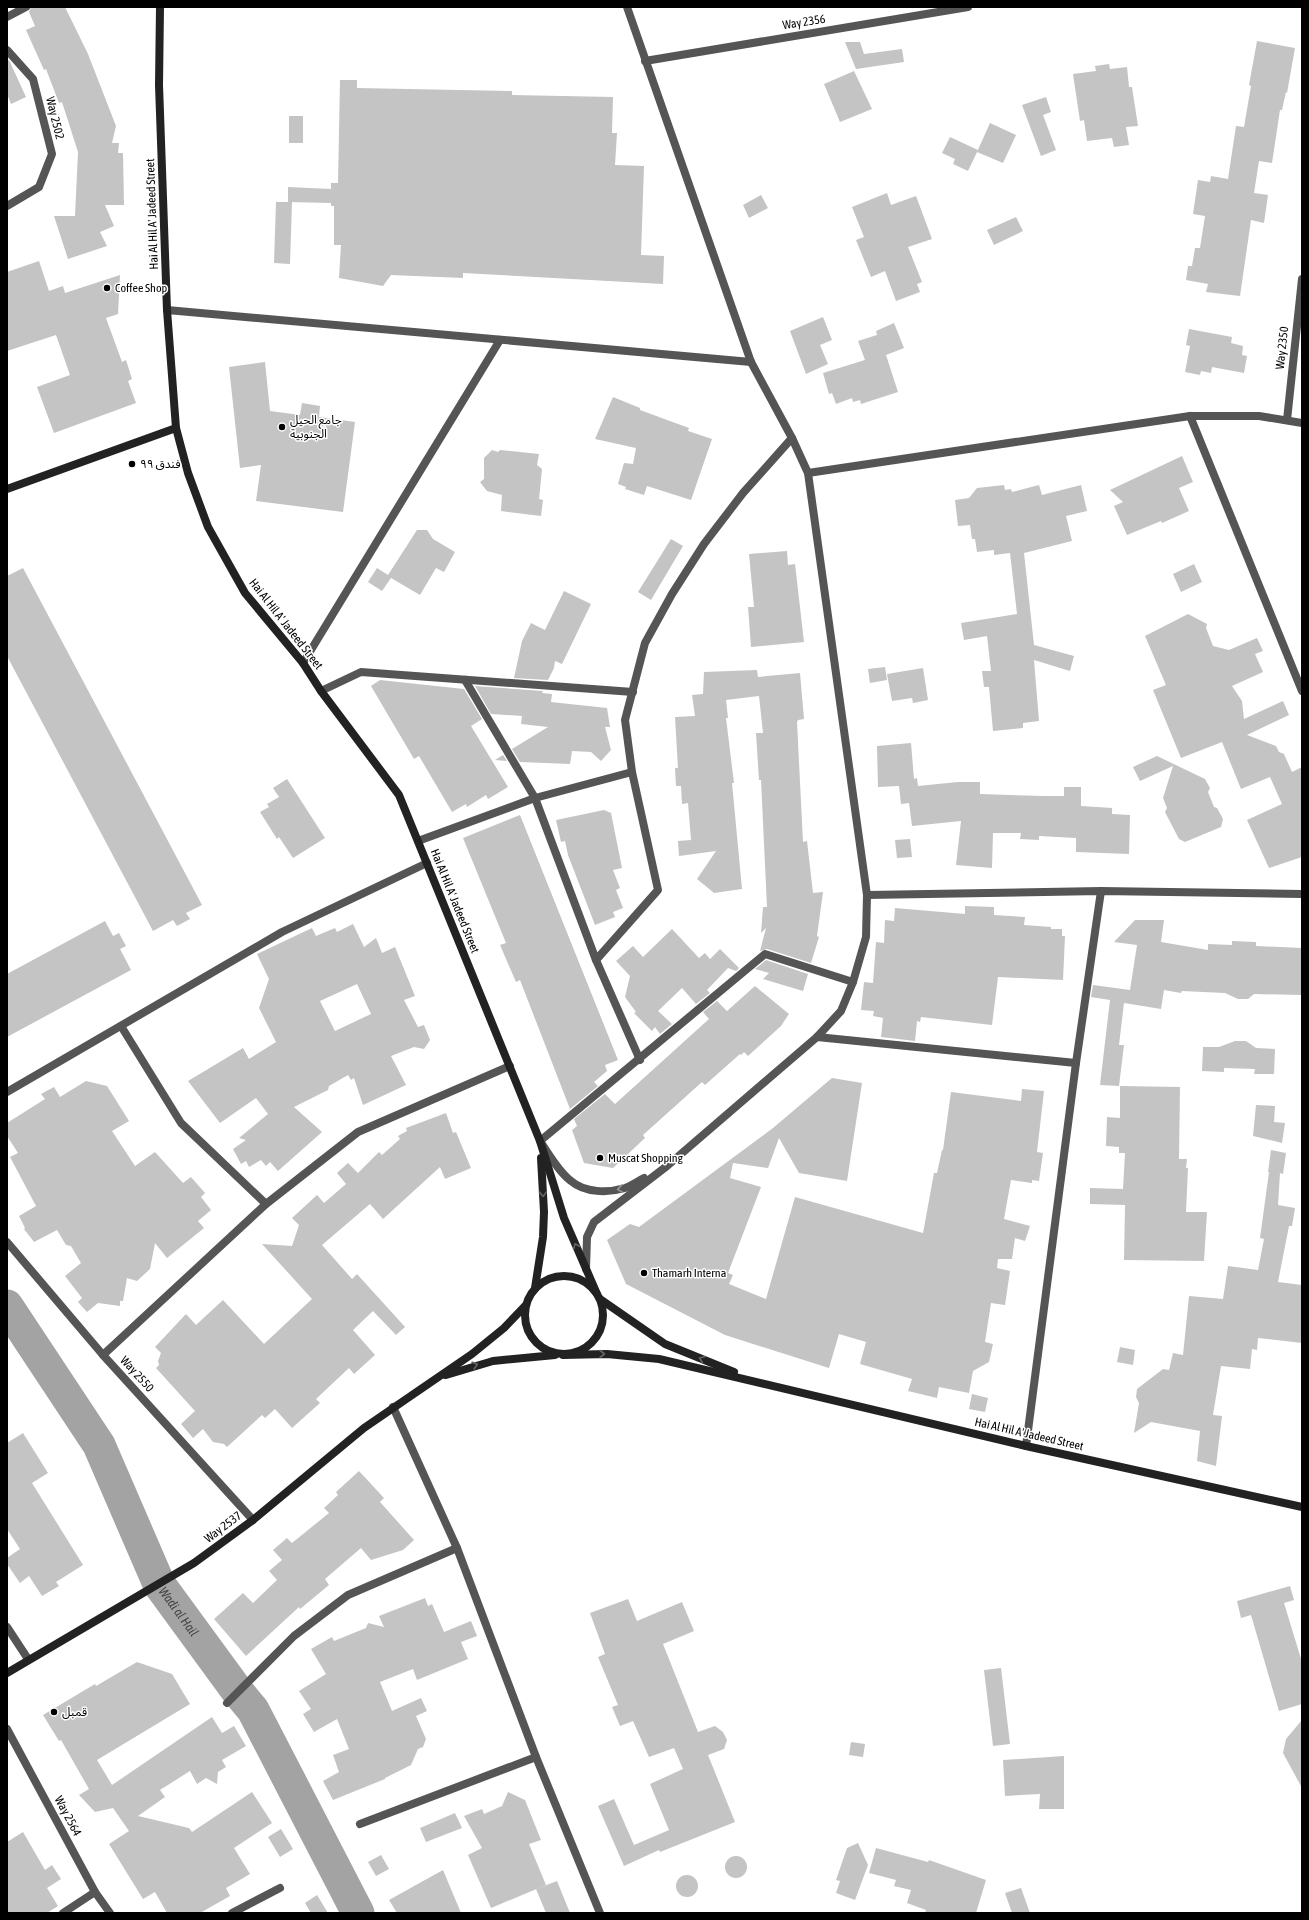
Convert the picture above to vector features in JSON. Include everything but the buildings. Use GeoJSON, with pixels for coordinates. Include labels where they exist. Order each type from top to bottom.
{"type":"FeatureCollection","features":[{"type":"Feature","properties":{"kind":"street"},"geometry":{"type":"LineString","coordinates":[[7,17],[26,7]]}},
{"type":"Feature","properties":{"kind":"street","name":"Hai Al Hil A' Jadeed Street"},"geometry":{"type":"LineString","coordinates":[[160,7],[159,85],[166,310],[176,428],[188,473],[208,527],[245,593],[303,664],[321,691],[399,795],[540,1141]]}},
{"type":"Feature","properties":{"kind":"street"},"geometry":{"type":"LineString","coordinates":[[586,1270],[587,1237],[594,1222],[667,1166],[817,1037],[841,1011],[853,982],[866,937],[867,895],[808,473],[792,438],[751,362],[627,7]]}},
{"type":"Feature","properties":{"kind":"street","name":"Way 2356"},"geometry":{"type":"LineString","coordinates":[[645,61],[968,7]]}},
{"type":"Feature","properties":{"kind":"street","name":"Way 2502"},"geometry":{"type":"LineString","coordinates":[[7,50],[33,79],[52,154],[39,186],[7,206]]}},
{"type":"Feature","properties":{"kind":"street","name":"Way 2350"},"geometry":{"type":"LineString","coordinates":[[1287,420],[1302,279]]}},
{"type":"Feature","properties":{"kind":"street"},"geometry":{"type":"LineString","coordinates":[[166,310],[751,362]]}},
{"type":"Feature","properties":{"kind":"street"},"geometry":{"type":"LineString","coordinates":[[303,664],[500,340]]}},
{"type":"Feature","properties":{"kind":"street"},"geometry":{"type":"LineString","coordinates":[[1190,416],[1302,691]]}},
{"type":"Feature","properties":{"kind":"street"},"geometry":{"type":"LineString","coordinates":[[808,473],[1190,416],[1258,416],[1302,423]]}},
{"type":"Feature","properties":{"kind":"street"},"geometry":{"type":"LineString","coordinates":[[7,489],[176,428]]}},
{"type":"Feature","properties":{"kind":"street"},"geometry":{"type":"LineString","coordinates":[[596,960],[658,890],[632,772],[625,720],[645,643],[672,594],[704,544],[743,493],[792,438]]}},
{"type":"Feature","properties":{"kind":"street"},"geometry":{"type":"LineString","coordinates":[[321,691],[361,672],[633,692]]}},
{"type":"Feature","properties":{"kind":"street"},"geometry":{"type":"LineString","coordinates":[[465,680],[535,798],[596,960],[640,1060]]}},
{"type":"Feature","properties":{"kind":"street"},"geometry":{"type":"LineString","coordinates":[[418,841],[535,798],[632,772]]}},
{"type":"Feature","properties":{"kind":"street"},"geometry":{"type":"LineString","coordinates":[[7,1092],[282,932],[427,863]]}},
{"type":"Feature","properties":{"kind":"street"},"geometry":{"type":"LineString","coordinates":[[867,895],[1102,891],[1302,894]]}},
{"type":"Feature","properties":{"kind":"street"},"geometry":{"type":"LineString","coordinates":[[1026,1446],[1076,1063],[1102,891]]}},
{"type":"Feature","properties":{"kind":"street"},"geometry":{"type":"LineString","coordinates":[[540,1141],[640,1060],[765,954],[853,982]]}},
{"type":"Feature","properties":{"kind":"street"},"geometry":{"type":"LineString","coordinates":[[121,1026],[180,1123],[266,1204]]}},
{"type":"Feature","properties":{"kind":"street"},"geometry":{"type":"LineString","coordinates":[[817,1037],[1076,1063]]}},
{"type":"Feature","properties":{"kind":"street"},"geometry":{"type":"LineString","coordinates":[[103,1355],[266,1204],[358,1132],[510,1066]]}},
{"type":"Feature","properties":{"kind":"street"},"geometry":{"type":"LineString","coordinates":[[540,1141],[570,1181],[579,1187],[592,1190],[605,1191],[626,1188],[667,1166]]}},
{"type":"Feature","properties":{"kind":"street"},"geometry":{"type":"LineString","coordinates":[[438,1377],[493,1361],[574,1354],[593,1342],[599,1332],[603,1322],[603,1310],[599,1297],[586,1270],[555,1193],[540,1141]]}},
{"type":"Feature","properties":{"kind":"street"},"geometry":{"type":"LineString","coordinates":[[540,1141],[544,1212],[543,1237],[535,1288],[526,1305],[524,1316],[526,1328],[531,1338],[539,1346],[549,1352],[561,1355],[607,1354],[659,1360],[751,1380]]}},
{"type":"Feature","properties":{"kind":"street","name":"Way 2550"},"geometry":{"type":"LineString","coordinates":[[7,1242],[103,1355],[253,1520]]}},
{"type":"Feature","properties":{"kind":"street"},"geometry":{"type":"LineString","coordinates":[[535,1288],[545,1280],[556,1276],[579,1278],[590,1285],[599,1297],[665,1344],[751,1380]]}},
{"type":"Feature","properties":{"kind":"street","name":"Way 2537"},"geometry":{"type":"LineString","coordinates":[[7,1673],[28,1659],[194,1564],[253,1520],[364,1428],[487,1342],[526,1305]]}},
{"type":"Feature","properties":{"kind":"street","name":"Hai Al Hil A' Jadeed Street"},"geometry":{"type":"LineString","coordinates":[[751,1380],[1026,1446],[1302,1507]]}},
{"type":"Feature","properties":{"kind":"street"},"geometry":{"type":"LineString","coordinates":[[393,1407],[457,1548],[536,1757],[600,1913]]}},
{"type":"Feature","properties":{"kind":"street"},"geometry":{"type":"LineString","coordinates":[[227,1703],[294,1636],[348,1595],[457,1548]]}},
{"type":"Feature","properties":{"kind":"street"},"geometry":{"type":"LineString","coordinates":[[7,1627],[28,1659]]}},
{"type":"Feature","properties":{"kind":"street","name":"Way 2564"},"geometry":{"type":"LineString","coordinates":[[7,1729],[95,1892],[110,1913]]}},
{"type":"Feature","properties":{"kind":"street"},"geometry":{"type":"LineString","coordinates":[[360,1824],[536,1757]]}},
{"type":"Feature","properties":{"kind":"street"},"geometry":{"type":"LineString","coordinates":[[232,1913],[280,1888]]}},
{"type":"Feature","properties":{"kind":"street"},"geometry":{"type":"LineString","coordinates":[[62,1913],[95,1892]]}},
{"type":"Feature","properties":{"kind":"waterway","name":"Wadi al Hail"},"geometry":{"type":"LineString","coordinates":[[7,1306],[99,1445],[159,1584],[238,1692],[253,1710],[358,1913]]}},
{"type":"Feature","properties":{"kind":"place","name":"Coffee Shop"},"geometry":{"type":"Point","coordinates":[107,288]}},
{"type":"Feature","properties":{"kind":"place","name":"جامع الحيل الجنوبية"},"geometry":{"type":"Point","coordinates":[282,427]}},
{"type":"Feature","properties":{"kind":"place","name":"فندق ٩٩"},"geometry":{"type":"Point","coordinates":[132,464]}},
{"type":"Feature","properties":{"kind":"place","name":"Muscat Shopping"},"geometry":{"type":"Point","coordinates":[600,1158]}},
{"type":"Feature","properties":{"kind":"place","name":"Thamarh Interna"},"geometry":{"type":"Point","coordinates":[644,1273]}},
{"type":"Feature","properties":{"kind":"place","name":"قمبل"},"geometry":{"type":"Point","coordinates":[54,1712]}}]}
